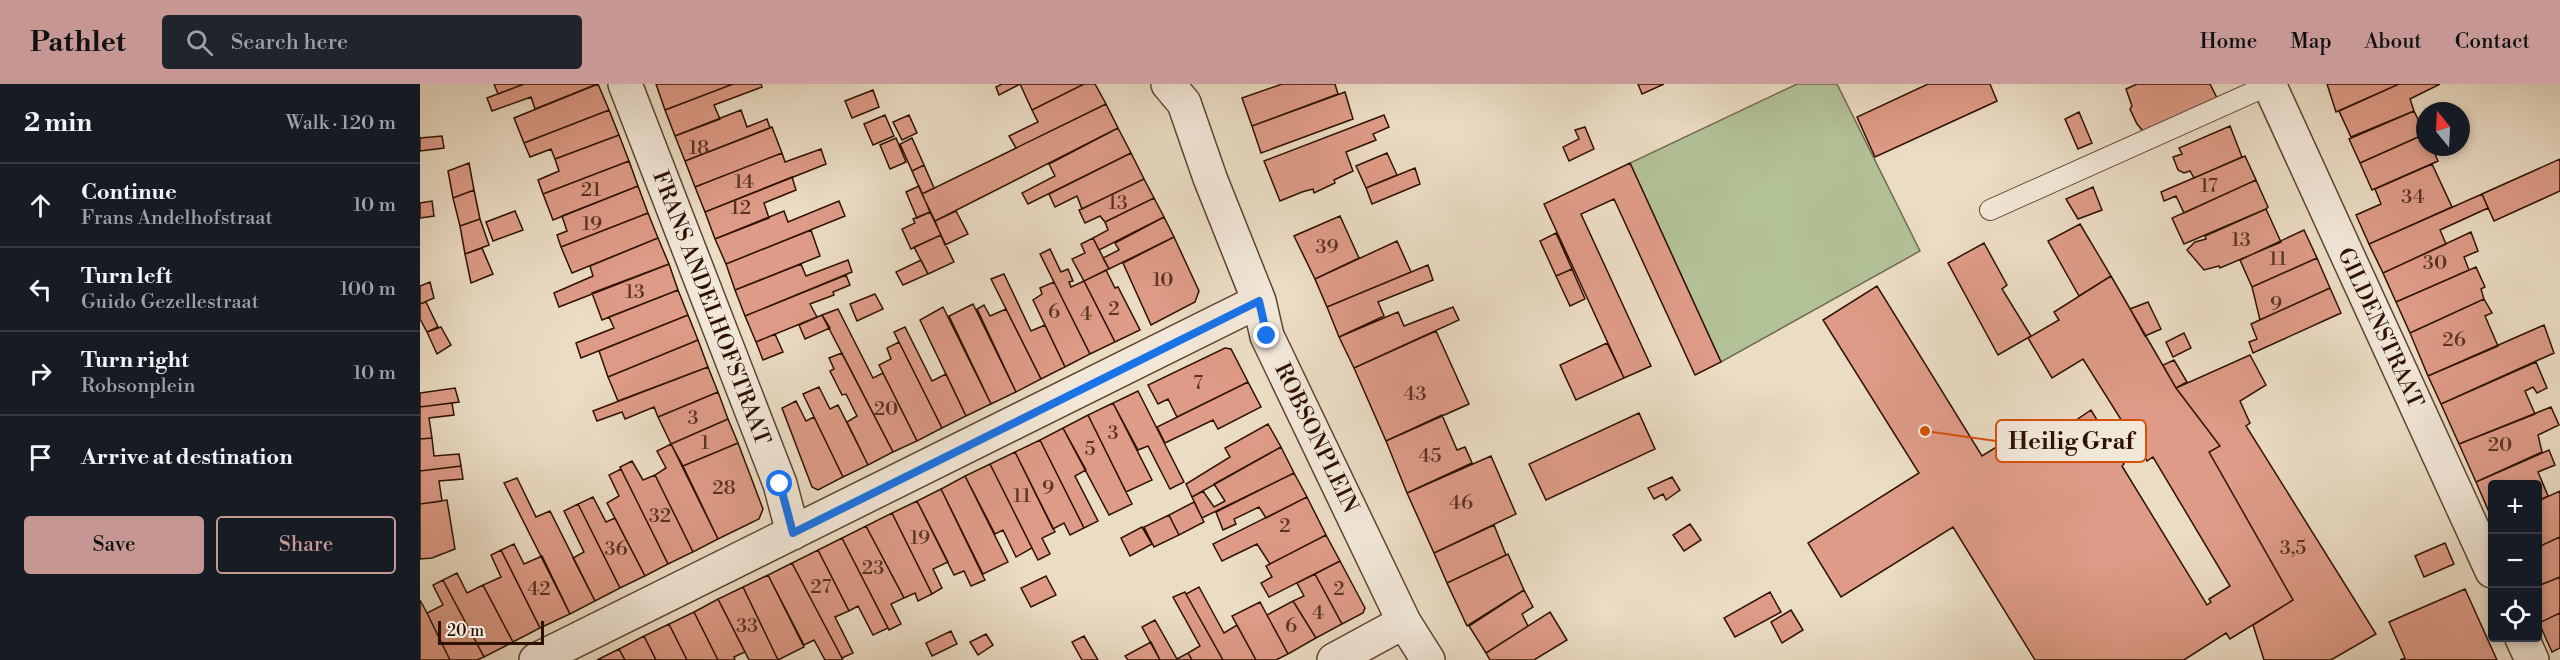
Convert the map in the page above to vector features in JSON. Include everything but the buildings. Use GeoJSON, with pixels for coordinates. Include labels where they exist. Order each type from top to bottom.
{"type":"FeatureCollection","features":[{"type":"Feature","properties":{"kind":"street","name":"FRANS ANDELHOFSTRAAT"},"geometry":{"type":"LineString","coordinates":[[625,84],[780,484],[793,533]]}},
{"type":"Feature","properties":{"kind":"street","name":"ROBSONPLEIN"},"geometry":{"type":"LineString","coordinates":[[1168,84],[1184,103],[1210,178],[1259,301],[1267,336],[1404,622],[1428,660]]}},
{"type":"Feature","properties":{"kind":"street","name":"GILDENSTRAAT"},"geometry":{"type":"LineString","coordinates":[[2269,85],[2488,560]]}},
{"type":"Feature","properties":{"kind":"street"},"geometry":{"type":"LineString","coordinates":[[536,660],[1259,301]]}},
{"type":"Feature","properties":{"kind":"street"},"geometry":{"type":"LineString","coordinates":[[1334,660],[1404,622]]}},
{"type":"Feature","properties":{"kind":"street"},"geometry":{"type":"LineString","coordinates":[[2524,642],[2532,660]]}},
{"type":"Feature","properties":{"kind":"lane"},"geometry":{"type":"LineString","coordinates":[[1990,210],[2269,85]]}},
{"type":"Feature","properties":{"kind":"green space"},"geometry":{"type":"Polygon","coordinates":[[[1797,84],[1837,84],[1920,251],[1721,362],[1630,163],[1797,84]]]}},
{"type":"Feature","properties":{"kind":"place","name":"Heilig Graf"},"geometry":{"type":"Point","coordinates":[1925,431]}},
{"type":"Feature","properties":{"kind":"route"},"geometry":{"type":"LineString","coordinates":[[780,484],[793,533],[1259,301],[1267,336]]}}]}
